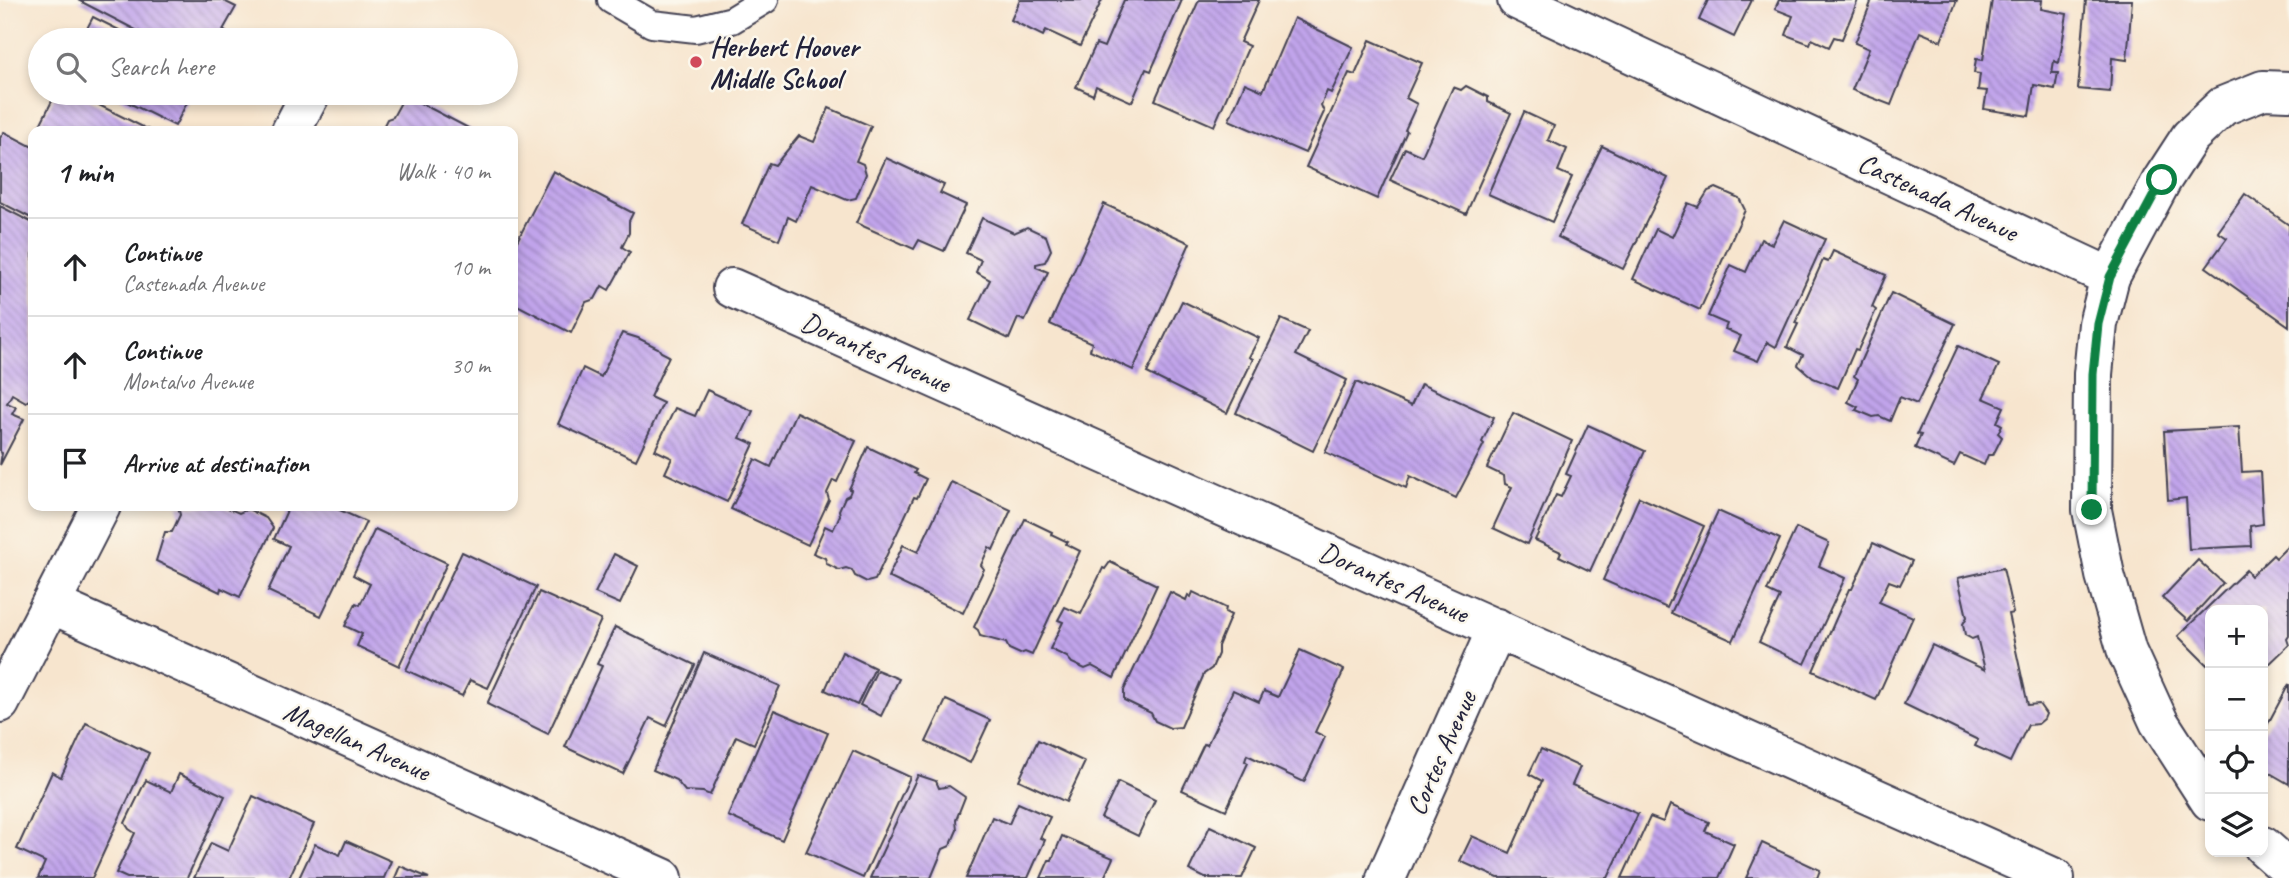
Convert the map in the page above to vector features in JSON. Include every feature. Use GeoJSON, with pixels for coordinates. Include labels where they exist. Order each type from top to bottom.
{"type":"FeatureCollection","features":[{"type":"Feature","properties":{"kind":"street","name":"Castenada Avenue"},"geometry":{"type":"LineString","coordinates":[[1517,0],[2110,277]]}},
{"type":"Feature","properties":{"kind":"street"},"geometry":{"type":"LineString","coordinates":[[2205,794],[2159,722],[2127,652],[2105,575],[2092,510],[2093,374],[2098,324],[2110,277],[2162,180],[2190,137],[2223,106],[2263,90],[2289,91]]}},
{"type":"Feature","properties":{"kind":"street"},"geometry":{"type":"LineString","coordinates":[[294,126],[305,105]]}},
{"type":"Feature","properties":{"kind":"street","name":"Dorantes Avenue"},"geometry":{"type":"LineString","coordinates":[[732,288],[2055,878]]}},
{"type":"Feature","properties":{"kind":"street"},"geometry":{"type":"LineString","coordinates":[[0,703],[98,511]]}},
{"type":"Feature","properties":{"kind":"street","name":"Magellan Avenue"},"geometry":{"type":"LineString","coordinates":[[51,604],[663,878]]}},
{"type":"Feature","properties":{"kind":"street","name":"Cortes Avenue"},"geometry":{"type":"LineString","coordinates":[[1386,878],[1497,628]]}},
{"type":"Feature","properties":{"kind":"street"},"geometry":{"type":"LineString","coordinates":[[2268,850],[2289,869]]}},
{"type":"Feature","properties":{"kind":"lane"},"geometry":{"type":"LineString","coordinates":[[611,0],[652,24],[696,29],[732,20],[765,0]]}},
{"type":"Feature","properties":{"kind":"building"},"geometry":{"type":"Polygon","coordinates":[[[78,0],[222,0],[236,7],[224,28],[132,28],[78,0]]]}},
{"type":"Feature","properties":{"kind":"building"},"geometry":{"type":"Polygon","coordinates":[[[1020,0],[1102,0],[1080,46],[1046,30],[1043,36],[1011,20],[1020,0]]]}},
{"type":"Feature","properties":{"kind":"building"},"geometry":{"type":"Polygon","coordinates":[[[1124,0],[1182,0],[1151,71],[1146,69],[1132,102],[1096,86],[1093,95],[1076,87],[1096,44],[1104,47],[1124,0]]]}},
{"type":"Feature","properties":{"kind":"building"},"geometry":{"type":"Polygon","coordinates":[[[1199,0],[1259,0],[1240,42],[1249,46],[1214,126],[1155,100],[1199,0]]]}},
{"type":"Feature","properties":{"kind":"building"},"geometry":{"type":"Polygon","coordinates":[[[1708,0],[1752,0],[1734,37],[1699,20],[1708,0]]]}},
{"type":"Feature","properties":{"kind":"building"},"geometry":{"type":"Polygon","coordinates":[[[1779,0],[1858,0],[1842,39],[1834,37],[1829,47],[1812,39],[1810,44],[1786,35],[1793,16],[1775,9],[1779,0]]]}},
{"type":"Feature","properties":{"kind":"building"},"geometry":{"type":"Polygon","coordinates":[[[1872,0],[1957,0],[1941,41],[1920,32],[1891,105],[1852,90],[1869,49],[1855,43],[1872,0]]]}},
{"type":"Feature","properties":{"kind":"building"},"geometry":{"type":"Polygon","coordinates":[[[1992,0],[2042,0],[2041,9],[2067,14],[2059,63],[2054,61],[2052,73],[2058,73],[2055,89],[2034,85],[2029,116],[1984,109],[1987,91],[1978,90],[1980,74],[1974,73],[1976,59],[1983,60],[1992,0]]]}},
{"type":"Feature","properties":{"kind":"building"},"geometry":{"type":"Polygon","coordinates":[[[2086,0],[2132,0],[2127,60],[2112,58],[2110,92],[2078,89],[2086,0]]]}},
{"type":"Feature","properties":{"kind":"building"},"geometry":{"type":"Polygon","coordinates":[[[93,17],[115,28],[87,28],[93,17]]]}},
{"type":"Feature","properties":{"kind":"building"},"geometry":{"type":"Polygon","coordinates":[[[1294,18],[1353,47],[1331,93],[1327,91],[1321,105],[1324,112],[1305,153],[1229,120],[1245,83],[1263,91],[1294,18]]]}},
{"type":"Feature","properties":{"kind":"building"},"geometry":{"type":"Polygon","coordinates":[[[1370,40],[1422,63],[1406,98],[1417,104],[1377,199],[1306,167],[1349,73],[1355,75],[1370,40]]]}},
{"type":"Feature","properties":{"kind":"building"},"geometry":{"type":"Polygon","coordinates":[[[1466,86],[1488,97],[1488,102],[1511,113],[1466,214],[1390,180],[1405,148],[1422,156],[1453,87],[1461,90],[1466,86]]]}},
{"type":"Feature","properties":{"kind":"building"},"geometry":{"type":"Polygon","coordinates":[[[50,105],[99,105],[141,126],[40,126],[50,105]]]}},
{"type":"Feature","properties":{"kind":"building"},"geometry":{"type":"Polygon","coordinates":[[[133,105],[186,105],[175,126],[133,105]]]}},
{"type":"Feature","properties":{"kind":"building"},"geometry":{"type":"Polygon","coordinates":[[[400,105],[424,105],[464,126],[384,126],[387,119],[393,117],[400,105]]]}},
{"type":"Feature","properties":{"kind":"building"},"geometry":{"type":"Polygon","coordinates":[[[829,108],[871,126],[856,161],[863,164],[866,174],[856,198],[847,200],[812,185],[796,221],[788,217],[779,240],[742,224],[769,163],[775,165],[799,136],[814,142],[829,108]]]}},
{"type":"Feature","properties":{"kind":"building"},"geometry":{"type":"Polygon","coordinates":[[[1524,112],[1554,126],[1548,140],[1567,149],[1558,171],[1572,177],[1552,222],[1488,194],[1524,112]]]}},
{"type":"Feature","properties":{"kind":"building"},"geometry":{"type":"Polygon","coordinates":[[[4,132],[28,144],[28,216],[0,202],[0,138],[4,132]]]}},
{"type":"Feature","properties":{"kind":"building"},"geometry":{"type":"Polygon","coordinates":[[[1602,146],[1668,178],[1623,269],[1558,237],[1602,146]]]}},
{"type":"Feature","properties":{"kind":"building"},"geometry":{"type":"Polygon","coordinates":[[[886,158],[944,185],[940,193],[966,205],[944,251],[919,240],[914,249],[856,223],[886,158]]]}},
{"type":"Feature","properties":{"kind":"building"},"geometry":{"type":"Polygon","coordinates":[[[553,171],[633,213],[629,221],[629,233],[622,247],[630,252],[609,290],[602,286],[595,299],[586,302],[571,333],[518,306],[518,239],[553,171]]]}},
{"type":"Feature","properties":{"kind":"building"},"geometry":{"type":"Polygon","coordinates":[[[1716,188],[1739,198],[1745,210],[1700,310],[1633,279],[1656,229],[1672,237],[1688,203],[1698,207],[1708,191],[1716,188]]]}},
{"type":"Feature","properties":{"kind":"building"},"geometry":{"type":"Polygon","coordinates":[[[2245,194],[2289,225],[2289,326],[2206,267],[2227,238],[2218,232],[2245,194]]]}},
{"type":"Feature","properties":{"kind":"building"},"geometry":{"type":"Polygon","coordinates":[[[1104,204],[1190,243],[1133,370],[1090,350],[1092,343],[1050,324],[1104,204]]]}},
{"type":"Feature","properties":{"kind":"building"},"geometry":{"type":"Polygon","coordinates":[[[0,206],[28,220],[28,401],[12,394],[7,403],[16,407],[12,414],[24,419],[0,465],[0,206]]]}},
{"type":"Feature","properties":{"kind":"building"},"geometry":{"type":"Polygon","coordinates":[[[982,218],[1014,233],[1027,227],[1046,236],[1051,250],[1045,262],[1036,264],[1036,267],[1048,272],[1025,321],[1018,318],[1009,339],[970,320],[990,280],[976,272],[981,260],[966,253],[982,218]]]}},
{"type":"Feature","properties":{"kind":"building"},"geometry":{"type":"Polygon","coordinates":[[[1784,220],[1825,239],[1776,347],[1767,342],[1758,361],[1734,351],[1741,336],[1725,329],[1727,324],[1708,316],[1731,265],[1746,272],[1761,239],[1772,244],[1784,220]]]}},
{"type":"Feature","properties":{"kind":"building"},"geometry":{"type":"Polygon","coordinates":[[[1833,251],[1886,275],[1872,307],[1876,310],[1838,388],[1813,378],[1798,365],[1803,355],[1787,347],[1823,260],[1828,262],[1833,251]]]}},
{"type":"Feature","properties":{"kind":"building"},"geometry":{"type":"Polygon","coordinates":[[[1891,293],[1955,324],[1917,404],[1900,397],[1890,421],[1856,410],[1858,407],[1848,402],[1858,379],[1854,376],[1891,293]]]}},
{"type":"Feature","properties":{"kind":"building"},"geometry":{"type":"Polygon","coordinates":[[[1182,301],[1259,338],[1249,357],[1253,359],[1227,413],[1147,373],[1182,301]]]}},
{"type":"Feature","properties":{"kind":"building"},"geometry":{"type":"Polygon","coordinates":[[[1281,319],[1308,331],[1296,355],[1347,380],[1313,451],[1236,413],[1281,319]]]}},
{"type":"Feature","properties":{"kind":"building"},"geometry":{"type":"Polygon","coordinates":[[[622,333],[638,338],[669,356],[650,397],[663,403],[636,460],[558,424],[583,368],[601,377],[622,333]]]}},
{"type":"Feature","properties":{"kind":"building"},"geometry":{"type":"Polygon","coordinates":[[[1958,346],[1999,365],[1983,398],[2004,407],[1997,422],[2002,425],[1998,433],[2002,437],[1993,455],[1988,455],[1984,465],[1960,454],[1954,466],[1915,448],[1921,435],[1917,434],[1958,346]]]}},
{"type":"Feature","properties":{"kind":"building"},"geometry":{"type":"Polygon","coordinates":[[[1356,382],[1411,406],[1421,384],[1494,417],[1482,442],[1484,444],[1456,498],[1410,476],[1406,488],[1325,452],[1356,382]]]}},
{"type":"Feature","properties":{"kind":"building"},"geometry":{"type":"Polygon","coordinates":[[[707,390],[753,411],[740,438],[754,444],[727,502],[665,473],[672,458],[655,450],[675,408],[695,416],[707,390]]]}},
{"type":"Feature","properties":{"kind":"building"},"geometry":{"type":"Polygon","coordinates":[[[796,412],[856,441],[837,482],[833,480],[827,493],[829,500],[808,545],[731,509],[755,459],[771,467],[796,412]]]}},
{"type":"Feature","properties":{"kind":"building"},"geometry":{"type":"Polygon","coordinates":[[[1513,413],[1572,441],[1527,544],[1493,528],[1512,487],[1505,484],[1504,476],[1487,468],[1513,413]]]}},
{"type":"Feature","properties":{"kind":"building"},"geometry":{"type":"Polygon","coordinates":[[[1588,425],[1645,451],[1590,571],[1559,556],[1561,552],[1535,540],[1556,495],[1561,497],[1571,476],[1566,474],[1588,425]]]}},
{"type":"Feature","properties":{"kind":"building"},"geometry":{"type":"Polygon","coordinates":[[[2239,427],[2242,472],[2260,471],[2263,524],[2250,526],[2251,546],[2189,549],[2186,498],[2168,500],[2164,431],[2239,427]]]}},
{"type":"Feature","properties":{"kind":"building"},"geometry":{"type":"Polygon","coordinates":[[[868,447],[916,470],[914,473],[926,479],[917,498],[914,497],[875,580],[867,582],[855,576],[852,570],[839,570],[827,564],[825,558],[813,553],[825,526],[833,530],[840,515],[839,510],[845,497],[849,495],[849,489],[868,447]]]}},
{"type":"Feature","properties":{"kind":"building"},"geometry":{"type":"Polygon","coordinates":[[[951,482],[1011,510],[993,550],[989,547],[981,565],[984,569],[963,613],[888,577],[903,545],[918,552],[951,482]]]}},
{"type":"Feature","properties":{"kind":"building"},"geometry":{"type":"Polygon","coordinates":[[[1639,497],[1704,526],[1667,608],[1603,580],[1639,497]]]}},
{"type":"Feature","properties":{"kind":"building"},"geometry":{"type":"Polygon","coordinates":[[[179,511],[252,511],[266,518],[273,528],[240,597],[221,588],[220,592],[156,561],[165,532],[172,532],[180,515],[179,511]]]}},
{"type":"Feature","properties":{"kind":"building"},"geometry":{"type":"Polygon","coordinates":[[[287,511],[342,511],[366,522],[321,616],[268,591],[289,546],[274,539],[287,511]]]}},
{"type":"Feature","properties":{"kind":"building"},"geometry":{"type":"Polygon","coordinates":[[[1718,511],[1780,539],[1733,641],[1671,613],[1718,511]]]}},
{"type":"Feature","properties":{"kind":"building"},"geometry":{"type":"Polygon","coordinates":[[[1025,519],[1052,532],[1051,534],[1080,551],[1032,655],[1025,652],[1020,654],[1009,649],[1006,643],[980,636],[974,627],[1025,519]]]}},
{"type":"Feature","properties":{"kind":"building"},"geometry":{"type":"Polygon","coordinates":[[[1796,528],[1829,543],[1819,566],[1845,578],[1805,664],[1759,642],[1780,597],[1767,591],[1796,528]]]}},
{"type":"Feature","properties":{"kind":"building"},"geometry":{"type":"Polygon","coordinates":[[[375,529],[447,563],[399,666],[357,646],[362,634],[345,626],[356,603],[360,605],[370,584],[353,575],[375,529]]]}},
{"type":"Feature","properties":{"kind":"building"},"geometry":{"type":"Polygon","coordinates":[[[1873,543],[1912,561],[1900,585],[1889,581],[1879,602],[1913,617],[1876,700],[1813,671],[1849,589],[1852,589],[1873,543]]]}},
{"type":"Feature","properties":{"kind":"building"},"geometry":{"type":"Polygon","coordinates":[[[2289,545],[2289,645],[2268,665],[2268,605],[2210,605],[2246,570],[2251,576],[2273,555],[2276,558],[2289,545]]]}},
{"type":"Feature","properties":{"kind":"building"},"geometry":{"type":"Polygon","coordinates":[[[462,552],[536,587],[488,688],[470,680],[462,696],[406,670],[462,552]]]}},
{"type":"Feature","properties":{"kind":"building"},"geometry":{"type":"Polygon","coordinates":[[[614,554],[638,566],[620,604],[595,593],[614,554]]]}},
{"type":"Feature","properties":{"kind":"building"},"geometry":{"type":"Polygon","coordinates":[[[2198,560],[2223,583],[2188,621],[2162,598],[2198,560]]]}},
{"type":"Feature","properties":{"kind":"building"},"geometry":{"type":"Polygon","coordinates":[[[1110,562],[1157,585],[1114,678],[1092,666],[1085,669],[1050,649],[1063,622],[1058,620],[1065,607],[1081,614],[1103,568],[1110,562]]]}},
{"type":"Feature","properties":{"kind":"building"},"geometry":{"type":"Polygon","coordinates":[[[2003,568],[2013,613],[2008,614],[2028,705],[2039,704],[2046,714],[2038,724],[2028,725],[2010,762],[1975,746],[1978,740],[1904,704],[1932,645],[1985,670],[1977,637],[1972,639],[1965,635],[1963,624],[1967,617],[1958,578],[2003,568]]]}},
{"type":"Feature","properties":{"kind":"building"},"geometry":{"type":"Polygon","coordinates":[[[539,592],[601,620],[548,734],[487,704],[539,592]]]}},
{"type":"Feature","properties":{"kind":"building"},"geometry":{"type":"Polygon","coordinates":[[[1170,592],[1186,600],[1193,592],[1226,608],[1225,612],[1231,615],[1212,668],[1204,674],[1181,727],[1170,728],[1155,721],[1151,713],[1124,700],[1124,690],[1170,592]]]}},
{"type":"Feature","properties":{"kind":"building"},"geometry":{"type":"Polygon","coordinates":[[[2205,610],[2205,663],[2178,636],[2205,610]]]}},
{"type":"Feature","properties":{"kind":"building"},"geometry":{"type":"Polygon","coordinates":[[[615,627],[695,665],[666,726],[650,718],[623,774],[565,747],[602,666],[597,664],[615,627]]]}},
{"type":"Feature","properties":{"kind":"building"},"geometry":{"type":"Polygon","coordinates":[[[1300,650],[1344,670],[1315,732],[1325,737],[1304,782],[1247,755],[1245,761],[1248,763],[1226,810],[1182,790],[1233,690],[1259,702],[1264,691],[1278,697],[1300,650]]]}},
{"type":"Feature","properties":{"kind":"building"},"geometry":{"type":"Polygon","coordinates":[[[842,652],[875,668],[857,705],[825,690],[842,652]]]}},
{"type":"Feature","properties":{"kind":"building"},"geometry":{"type":"Polygon","coordinates":[[[704,653],[780,686],[754,744],[736,736],[710,795],[685,791],[676,780],[653,770],[704,653]]]}},
{"type":"Feature","properties":{"kind":"building"},"geometry":{"type":"Polygon","coordinates":[[[877,670],[899,679],[881,716],[860,705],[877,670]]]}},
{"type":"Feature","properties":{"kind":"building"},"geometry":{"type":"Polygon","coordinates":[[[2289,684],[2289,784],[2268,772],[2268,724],[2289,684]]]}},
{"type":"Feature","properties":{"kind":"building"},"geometry":{"type":"Polygon","coordinates":[[[946,700],[990,720],[970,763],[926,742],[946,700]]]}},
{"type":"Feature","properties":{"kind":"building"},"geometry":{"type":"Polygon","coordinates":[[[774,710],[828,733],[782,840],[728,816],[774,710]]]}},
{"type":"Feature","properties":{"kind":"building"},"geometry":{"type":"Polygon","coordinates":[[[86,723],[149,753],[92,878],[38,878],[45,862],[17,849],[52,772],[61,777],[86,723]]]}},
{"type":"Feature","properties":{"kind":"building"},"geometry":{"type":"Polygon","coordinates":[[[1038,740],[1085,762],[1066,802],[1019,780],[1038,740]]]}},
{"type":"Feature","properties":{"kind":"building"},"geometry":{"type":"Polygon","coordinates":[[[1541,749],[1580,767],[1572,785],[1638,814],[1608,878],[1498,878],[1460,861],[1472,836],[1510,853],[1542,781],[1529,774],[1541,749]]]}},
{"type":"Feature","properties":{"kind":"building"},"geometry":{"type":"Polygon","coordinates":[[[853,751],[910,777],[863,878],[806,852],[853,751]]]}},
{"type":"Feature","properties":{"kind":"building"},"geometry":{"type":"Polygon","coordinates":[[[179,774],[225,796],[187,878],[127,878],[116,873],[135,833],[125,823],[146,780],[171,792],[179,774]]]}},
{"type":"Feature","properties":{"kind":"building"},"geometry":{"type":"Polygon","coordinates":[[[918,775],[936,781],[939,788],[949,786],[965,797],[950,846],[943,849],[931,878],[870,878],[918,775]]]}},
{"type":"Feature","properties":{"kind":"building"},"geometry":{"type":"Polygon","coordinates":[[[1118,782],[1155,800],[1138,836],[1101,818],[1118,782]]]}},
{"type":"Feature","properties":{"kind":"building"},"geometry":{"type":"Polygon","coordinates":[[[253,796],[314,824],[289,878],[194,878],[211,843],[228,851],[253,796]]]}},
{"type":"Feature","properties":{"kind":"building"},"geometry":{"type":"Polygon","coordinates":[[[1018,803],[1050,817],[1040,838],[1045,840],[1028,878],[966,878],[992,817],[1009,824],[1018,803]]]}},
{"type":"Feature","properties":{"kind":"building"},"geometry":{"type":"Polygon","coordinates":[[[1670,805],[1709,822],[1705,831],[1734,844],[1719,878],[1622,878],[1650,817],[1663,822],[1670,805]]]}},
{"type":"Feature","properties":{"kind":"building"},"geometry":{"type":"Polygon","coordinates":[[[1210,826],[1256,848],[1242,878],[1205,878],[1189,870],[1210,826]]]}},
{"type":"Feature","properties":{"kind":"building"},"geometry":{"type":"Polygon","coordinates":[[[1062,836],[1113,858],[1104,878],[1041,878],[1062,836]]]}},
{"type":"Feature","properties":{"kind":"building"},"geometry":{"type":"Polygon","coordinates":[[[346,841],[391,861],[384,878],[299,878],[315,844],[340,855],[346,841]]]}},
{"type":"Feature","properties":{"kind":"building"},"geometry":{"type":"Polygon","coordinates":[[[1762,843],[1820,870],[1817,878],[1746,878],[1762,843]]]}},
{"type":"Feature","properties":{"kind":"building"},"geometry":{"type":"Polygon","coordinates":[[[400,866],[429,878],[395,878],[400,866]]]}},
{"type":"Feature","properties":{"kind":"place","name":"Herbert Hoover Middle School"},"geometry":{"type":"Point","coordinates":[696,62]}},
{"type":"Feature","properties":{"kind":"route"},"geometry":{"type":"LineString","coordinates":[[2092,510],[2093,374],[2098,324],[2110,277],[2162,180]]}}]}
